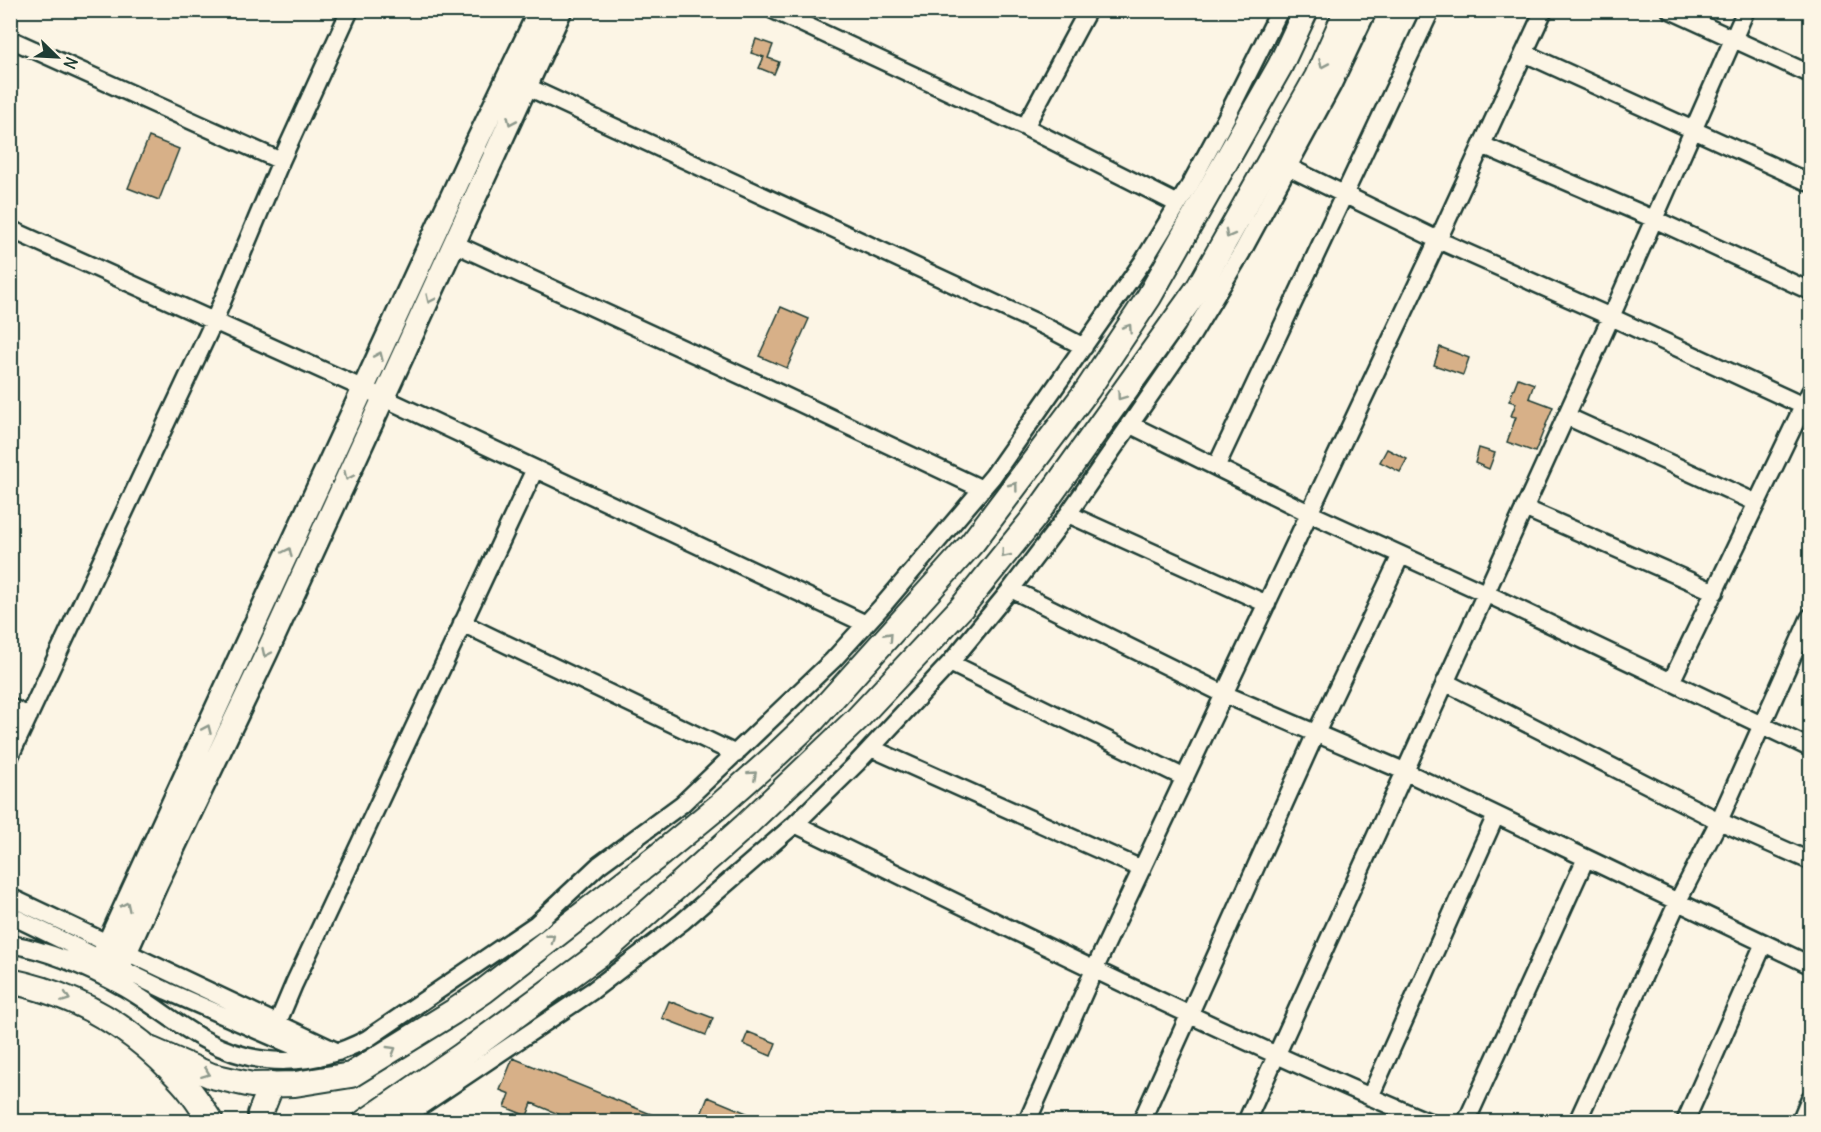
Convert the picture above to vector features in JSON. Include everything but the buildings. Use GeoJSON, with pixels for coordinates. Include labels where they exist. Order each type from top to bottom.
{"type":"FeatureCollection","features":[{"type":"Feature","properties":{"kind":"main road"},"geometry":{"type":"LineString","coordinates":[[152,1050],[212,1076],[252,1085],[295,1084],[351,1075],[484,991],[720,805],[814,719],[973,542],[1088,389],[1149,297],[1280,66],[1306,10]]}},
{"type":"Feature","properties":{"kind":"main road"},"geometry":{"type":"LineString","coordinates":[[366,1122],[461,1056],[608,948],[745,825],[857,719],[962,607],[1033,519],[1199,287],[1317,77],[1347,10]]}},
{"type":"Feature","properties":{"kind":"main road"},"geometry":{"type":"LineString","coordinates":[[10,981],[34,986],[77,1002],[116,1023],[152,1050],[189,1089],[211,1122]]}},
{"type":"Feature","properties":{"kind":"main road"},"geometry":{"type":"LineString","coordinates":[[261,1122],[260,1114],[272,1084]]}},
{"type":"Feature","properties":{"kind":"street"},"geometry":{"type":"LineString","coordinates":[[10,756],[214,321],[281,160],[350,10]]}},
{"type":"Feature","properties":{"kind":"street"},"geometry":{"type":"LineString","coordinates":[[114,955],[191,810],[267,652],[455,244],[517,82],[540,10]]}},
{"type":"Feature","properties":{"kind":"street"},"geometry":{"type":"LineString","coordinates":[[114,955],[364,389],[517,82],[561,10]]}},
{"type":"Feature","properties":{"kind":"street"},"geometry":{"type":"LineString","coordinates":[[773,10],[1025,127],[1178,204]]}},
{"type":"Feature","properties":{"kind":"street"},"geometry":{"type":"LineString","coordinates":[[1025,127],[1088,10]]}},
{"type":"Feature","properties":{"kind":"street"},"geometry":{"type":"LineString","coordinates":[[10,944],[87,968],[126,989],[206,1040],[230,1051],[259,1059],[285,1062],[309,1060],[347,1050],[367,1039],[536,924],[599,866],[682,804],[833,660],[993,476],[1144,260],[1226,118],[1280,10]]}},
{"type":"Feature","properties":{"kind":"street"},"geometry":{"type":"LineString","coordinates":[[397,1122],[592,991],[682,922],[795,824],[871,748],[950,663],[1011,589],[1068,513],[1192,335],[1242,252],[1332,86],[1368,10]]}},
{"type":"Feature","properties":{"kind":"street"},"geometry":{"type":"LineString","coordinates":[[1216,467],[1431,10]]}},
{"type":"Feature","properties":{"kind":"street"},"geometry":{"type":"LineString","coordinates":[[1027,1122],[1094,970],[1544,10]]}},
{"type":"Feature","properties":{"kind":"street"},"geometry":{"type":"LineString","coordinates":[[1670,10],[1810,74]]}},
{"type":"Feature","properties":{"kind":"street"},"geometry":{"type":"LineString","coordinates":[[1246,1122],[1611,316],[1746,10]]}},
{"type":"Feature","properties":{"kind":"street"},"geometry":{"type":"LineString","coordinates":[[10,39],[281,160]]}},
{"type":"Feature","properties":{"kind":"street"},"geometry":{"type":"LineString","coordinates":[[1524,53],[1810,183]]}},
{"type":"Feature","properties":{"kind":"street"},"geometry":{"type":"LineString","coordinates":[[517,82],[1044,326],[1084,347]]}},
{"type":"Feature","properties":{"kind":"street"},"geometry":{"type":"LineString","coordinates":[[1482,145],[1654,219],[1810,291]]}},
{"type":"Feature","properties":{"kind":"street"},"geometry":{"type":"LineString","coordinates":[[1288,167],[1438,240],[1808,402],[1757,502],[1671,682]]}},
{"type":"Feature","properties":{"kind":"street"},"geometry":{"type":"LineString","coordinates":[[10,229],[384,398],[866,624]]}},
{"type":"Feature","properties":{"kind":"street"},"geometry":{"type":"LineString","coordinates":[[455,244],[982,489]]}},
{"type":"Feature","properties":{"kind":"street"},"geometry":{"type":"LineString","coordinates":[[1566,416],[1757,502]]}},
{"type":"Feature","properties":{"kind":"street"},"geometry":{"type":"LineString","coordinates":[[1129,424],[1310,513],[1485,593],[1810,748]]}},
{"type":"Feature","properties":{"kind":"street"},"geometry":{"type":"LineString","coordinates":[[278,1022],[535,469]]}},
{"type":"Feature","properties":{"kind":"street"},"geometry":{"type":"LineString","coordinates":[[1524,508],[1714,592]]}},
{"type":"Feature","properties":{"kind":"street"},"geometry":{"type":"LineString","coordinates":[[1068,513],[1267,604]]}},
{"type":"Feature","properties":{"kind":"street"},"geometry":{"type":"LineString","coordinates":[[1141,1122],[1316,733],[1401,555]]}},
{"type":"Feature","properties":{"kind":"street"},"geometry":{"type":"LineString","coordinates":[[1011,589],[1224,694],[1404,771],[1810,965]]}},
{"type":"Feature","properties":{"kind":"street"},"geometry":{"type":"LineString","coordinates":[[1577,1122],[1678,901],[1719,821],[1810,617]]}},
{"type":"Feature","properties":{"kind":"street"},"geometry":{"type":"LineString","coordinates":[[462,623],[736,754]]}},
{"type":"Feature","properties":{"kind":"street"},"geometry":{"type":"LineString","coordinates":[[950,663],[1185,778]]}},
{"type":"Feature","properties":{"kind":"street"},"geometry":{"type":"LineString","coordinates":[[1445,682],[1719,821],[1810,861]]}},
{"type":"Feature","properties":{"kind":"street"},"geometry":{"type":"LineString","coordinates":[[10,707],[29,716]]}},
{"type":"Feature","properties":{"kind":"street"},"geometry":{"type":"LineString","coordinates":[[871,748],[1142,869]]}},
{"type":"Feature","properties":{"kind":"street"},"geometry":{"type":"LineString","coordinates":[[1370,1097],[1496,815]]}},
{"type":"Feature","properties":{"kind":"street"},"geometry":{"type":"LineString","coordinates":[[795,824],[1094,970],[1429,1122]]}},
{"type":"Feature","properties":{"kind":"street"},"geometry":{"type":"LineString","coordinates":[[1466,1122],[1586,858]]}},
{"type":"Feature","properties":{"kind":"street"},"geometry":{"type":"LineString","coordinates":[[10,897],[114,955],[167,991],[319,1057]]}},
{"type":"Feature","properties":{"kind":"street"},"geometry":{"type":"LineString","coordinates":[[10,915],[278,1022],[338,1052]]}},
{"type":"Feature","properties":{"kind":"street"},"geometry":{"type":"LineString","coordinates":[[1685,1122],[1764,943]]}},
{"type":"Feature","properties":{"kind":"street"},"geometry":{"type":"LineString","coordinates":[[1800,1122],[1810,1098]]}}]}
